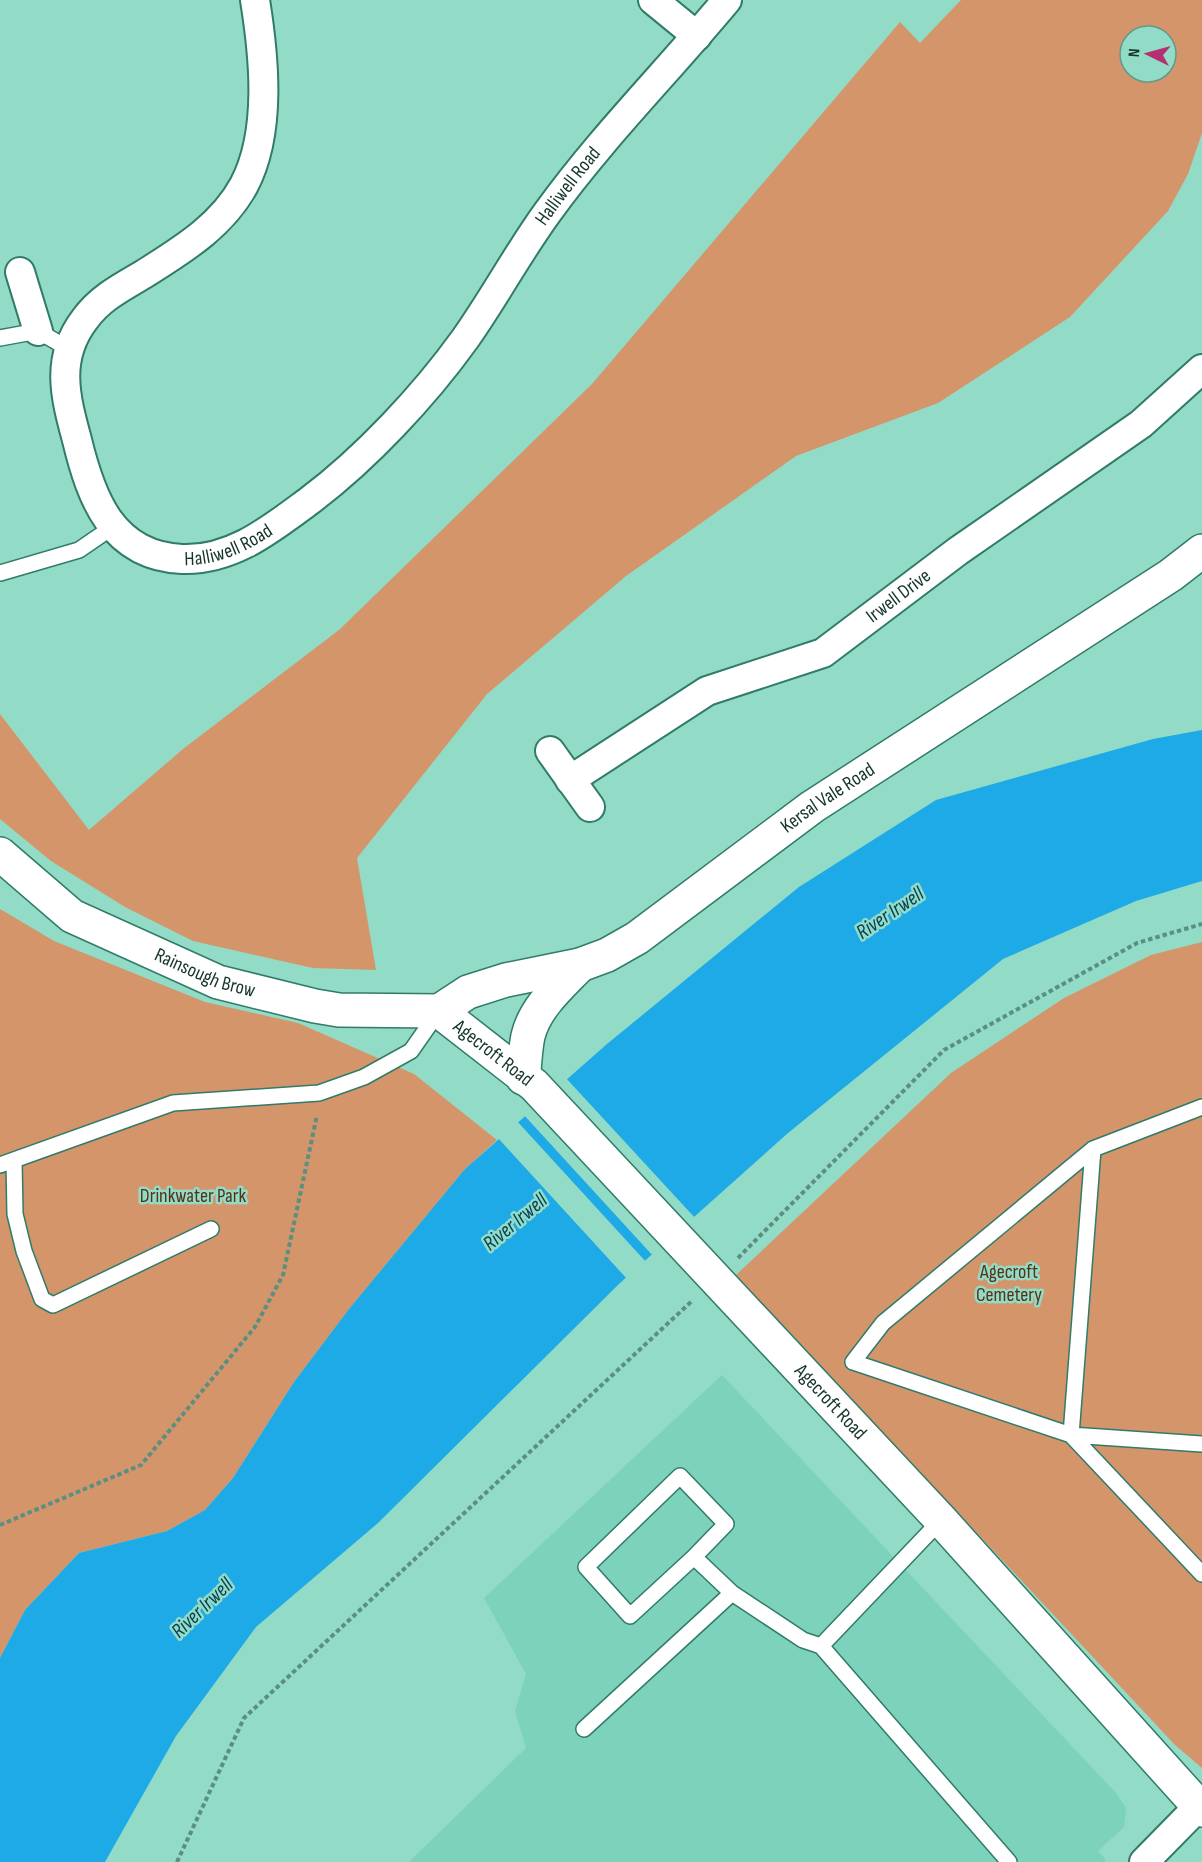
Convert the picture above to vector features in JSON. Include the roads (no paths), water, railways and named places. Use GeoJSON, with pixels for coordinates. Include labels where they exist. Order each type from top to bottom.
{"type":"FeatureCollection","features":[{"type":"Feature","properties":{"kind":"main road","name":"Kersal Vale Road"},"geometry":{"type":"LineString","coordinates":[[439,1011],[468,992],[506,980],[580,965],[607,955],[637,938],[812,807],[1171,575],[1202,551]]}},
{"type":"Feature","properties":{"kind":"main road","name":"Rainsough Brow"},"geometry":{"type":"LineString","coordinates":[[0,854],[72,916],[218,982],[331,1009],[439,1011]]}},
{"type":"Feature","properties":{"kind":"main road"},"geometry":{"type":"LineString","coordinates":[[524,1078],[528,1036],[536,1018],[549,998],[580,965]]}},
{"type":"Feature","properties":{"kind":"main road","name":"Agecroft Road"},"geometry":{"type":"LineString","coordinates":[[439,1011],[534,1085],[941,1520],[1200,1809]]}},
{"type":"Feature","properties":{"kind":"street","name":"Halliwell Road"},"geometry":{"type":"LineString","coordinates":[[255,0],[264,65],[263,94],[254,157],[246,181],[229,207],[210,228],[162,263],[106,296],[85,318],[67,348],[64,382],[89,487],[99,508],[114,526],[129,541],[149,554],[187,559],[208,557],[226,553],[255,540],[332,483],[381,437],[463,342],[545,215],[575,177],[727,0]]}},
{"type":"Feature","properties":{"kind":"street"},"geometry":{"type":"LineString","coordinates":[[653,0],[697,36]]}},
{"type":"Feature","properties":{"kind":"street"},"geometry":{"type":"LineString","coordinates":[[20,272],[38,331]]}},
{"type":"Feature","properties":{"kind":"street","name":"Irwell Drive"},"geometry":{"type":"LineString","coordinates":[[570,780],[707,691],[823,653],[958,551],[1141,424],[1202,369]]}},
{"type":"Feature","properties":{"kind":"street"},"geometry":{"type":"LineString","coordinates":[[550,751],[590,807]]}},
{"type":"Feature","properties":{"kind":"street"},"geometry":{"type":"LineString","coordinates":[[1144,1862],[1200,1809]]}},
{"type":"Feature","properties":{"kind":"lane"},"geometry":{"type":"LineString","coordinates":[[0,338],[38,331],[67,348]]}},
{"type":"Feature","properties":{"kind":"lane"},"geometry":{"type":"LineString","coordinates":[[0,573],[79,550],[114,526]]}},
{"type":"Feature","properties":{"kind":"lane"},"geometry":{"type":"LineString","coordinates":[[211,1229],[53,1305],[42,1299],[24,1251],[15,1214],[7,1163],[173,1103],[319,1093],[364,1077],[411,1051],[439,1011]]}},
{"type":"Feature","properties":{"kind":"lane"},"geometry":{"type":"LineString","coordinates":[[1202,1107],[1093,1149],[883,1323],[853,1362],[1071,1435],[1202,1444]]}},
{"type":"Feature","properties":{"kind":"lane"},"geometry":{"type":"LineString","coordinates":[[1093,1149],[1071,1435],[1202,1574]]}},
{"type":"Feature","properties":{"kind":"lane"},"geometry":{"type":"LineString","coordinates":[[680,1476],[726,1524],[694,1557],[630,1616],[586,1567],[680,1476]]}},
{"type":"Feature","properties":{"kind":"lane"},"geometry":{"type":"LineString","coordinates":[[821,1646],[941,1520]]}},
{"type":"Feature","properties":{"kind":"lane"},"geometry":{"type":"LineString","coordinates":[[694,1557],[732,1593],[803,1640],[821,1646],[1009,1862]]}},
{"type":"Feature","properties":{"kind":"lane"},"geometry":{"type":"LineString","coordinates":[[584,1729],[732,1593]]}},
{"type":"Feature","properties":{"kind":"water","name":"River Irwell"},"geometry":{"type":"Polygon","coordinates":[[[1202,730],[1202,881],[1136,901],[1003,959],[788,1133],[620,1283],[378,1523],[256,1627],[176,1736],[105,1862],[0,1862],[0,1658],[25,1610],[79,1553],[167,1531],[205,1510],[233,1478],[294,1382],[349,1309],[465,1169],[607,1044],[799,887],[936,800],[1153,739],[1202,730]]]}},
{"type":"Feature","properties":{"kind":"park label","name":"Drinkwater Park"},"geometry":{"type":"Point","coordinates":[193,1196]}},
{"type":"Feature","properties":{"kind":"park label","name":"Agecroft Cemetery"},"geometry":{"type":"Point","coordinates":[1009,1284]}}]}
